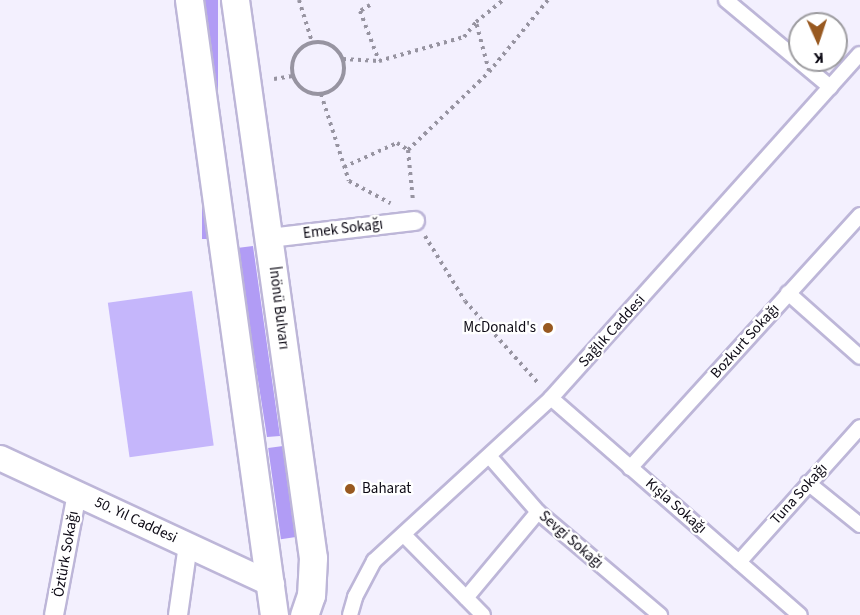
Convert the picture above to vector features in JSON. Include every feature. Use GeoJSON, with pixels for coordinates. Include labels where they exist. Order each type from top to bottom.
{"type":"FeatureCollection","features":[{"type":"Feature","properties":{"kind":"main road"},"geometry":{"type":"LineString","coordinates":[[189,0],[272,584],[274,615]]}},
{"type":"Feature","properties":{"kind":"main road","name":"İnönü Bulvarı"},"geometry":{"type":"LineString","coordinates":[[235,0],[313,558],[311,595],[304,615]]}},
{"type":"Feature","properties":{"kind":"street"},"geometry":{"type":"LineString","coordinates":[[726,0],[830,87]]}},
{"type":"Feature","properties":{"kind":"street","name":"Sağlık Caddesi"},"geometry":{"type":"LineString","coordinates":[[350,615],[355,597],[374,561],[405,536],[552,398],[860,54]]}},
{"type":"Feature","properties":{"kind":"street","name":"Bozkurt Sokağı"},"geometry":{"type":"LineString","coordinates":[[630,468],[860,215]]}},
{"type":"Feature","properties":{"kind":"street","name":"Emek Sokağı"},"geometry":{"type":"LineString","coordinates":[[270,238],[415,221]]}},
{"type":"Feature","properties":{"kind":"street"},"geometry":{"type":"LineString","coordinates":[[788,293],[860,357]]}},
{"type":"Feature","properties":{"kind":"street","name":"Kışla Sokağı"},"geometry":{"type":"LineString","coordinates":[[552,398],[800,615]]}},
{"type":"Feature","properties":{"kind":"street","name":"Tuna Sokağı"},"geometry":{"type":"LineString","coordinates":[[739,562],[860,427]]}},
{"type":"Feature","properties":{"kind":"street","name":"Sevgi Sokağı"},"geometry":{"type":"LineString","coordinates":[[490,457],[538,512],[660,615]]}},
{"type":"Feature","properties":{"kind":"street","name":"50. Yıl Caddesi"},"geometry":{"type":"LineString","coordinates":[[0,458],[272,584]]}},
{"type":"Feature","properties":{"kind":"street"},"geometry":{"type":"LineString","coordinates":[[808,483],[860,525]]}},
{"type":"Feature","properties":{"kind":"street","name":"Öztürk Sokağı"},"geometry":{"type":"LineString","coordinates":[[54,615],[77,493]]}},
{"type":"Feature","properties":{"kind":"street"},"geometry":{"type":"LineString","coordinates":[[466,598],[538,512]]}},
{"type":"Feature","properties":{"kind":"street"},"geometry":{"type":"LineString","coordinates":[[405,536],[483,615]]}},
{"type":"Feature","properties":{"kind":"street"},"geometry":{"type":"LineString","coordinates":[[178,615],[188,545]]}},
{"type":"Feature","properties":{"kind":"path"},"geometry":{"type":"LineString","coordinates":[[299,0],[312,42]]}},
{"type":"Feature","properties":{"kind":"path"},"geometry":{"type":"LineString","coordinates":[[343,58],[342,80],[321,94],[304,90],[293,76],[297,52],[312,42],[329,44],[343,58],[379,61],[464,37],[476,22],[503,0]]}},
{"type":"Feature","properties":{"kind":"path"},"geometry":{"type":"LineString","coordinates":[[408,150],[489,72],[548,0]]}},
{"type":"Feature","properties":{"kind":"path"},"geometry":{"type":"LineString","coordinates":[[370,5],[360,11],[379,61]]}},
{"type":"Feature","properties":{"kind":"path"},"geometry":{"type":"LineString","coordinates":[[476,22],[489,72]]}},
{"type":"Feature","properties":{"kind":"path"},"geometry":{"type":"LineString","coordinates":[[274,80],[293,76]]}},
{"type":"Feature","properties":{"kind":"path"},"geometry":{"type":"LineString","coordinates":[[321,94],[350,181],[415,221]]}},
{"type":"Feature","properties":{"kind":"path"},"geometry":{"type":"LineString","coordinates":[[344,167],[398,143],[408,150],[415,221],[465,301],[552,398]]}},
{"type":"Feature","properties":{"kind":"shaded area"},"geometry":{"type":"Polygon","coordinates":[[[202,0],[218,0],[218,239],[202,239],[202,0]]]}},
{"type":"Feature","properties":{"kind":"shaded area"},"geometry":{"type":"Polygon","coordinates":[[[253,246],[280,436],[267,437],[237,248],[253,246]]]}},
{"type":"Feature","properties":{"kind":"shaded area"},"geometry":{"type":"Polygon","coordinates":[[[192,291],[214,445],[130,457],[108,303],[192,291]]]}},
{"type":"Feature","properties":{"kind":"shaded area"},"geometry":{"type":"Polygon","coordinates":[[[283,446],[296,537],[281,539],[268,448],[283,446]]]}},
{"type":"Feature","properties":{"kind":"place","name":"McDonald's"},"geometry":{"type":"Point","coordinates":[548,328]}},
{"type":"Feature","properties":{"kind":"place","name":"Baharat"},"geometry":{"type":"Point","coordinates":[350,489]}}]}
